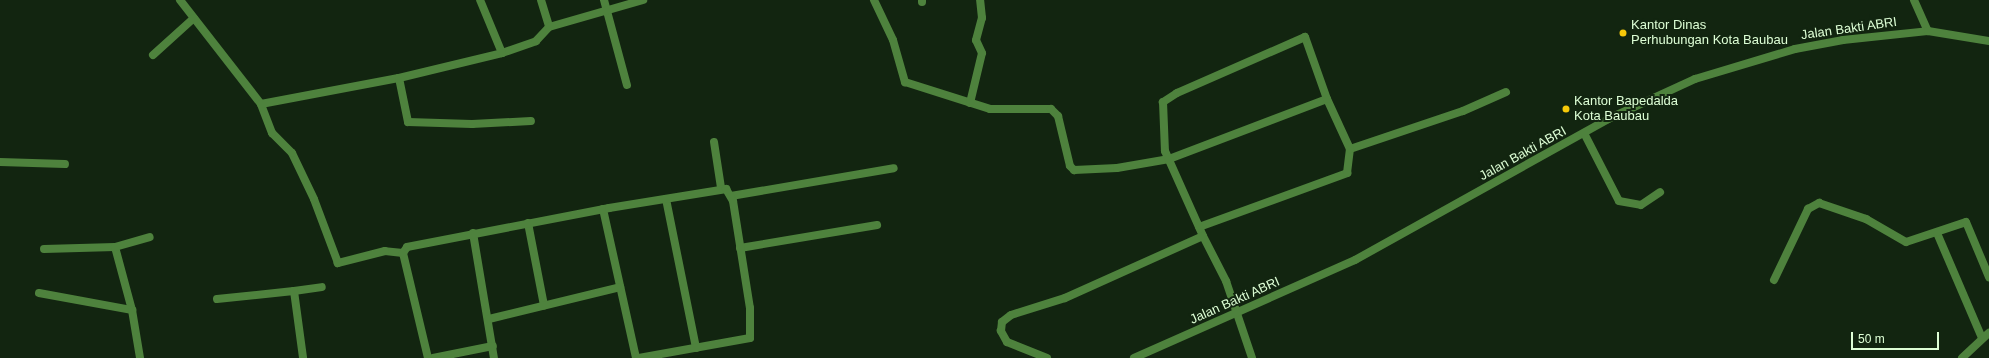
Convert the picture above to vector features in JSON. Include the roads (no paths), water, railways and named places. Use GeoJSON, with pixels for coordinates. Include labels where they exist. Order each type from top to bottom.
{"type":"FeatureCollection","features":[{"type":"Feature","properties":{"kind":"street"},"geometry":{"type":"LineString","coordinates":[[180,0],[261,104],[272,133],[292,153],[314,199],[338,263],[385,251],[403,253]]}},
{"type":"Feature","properties":{"kind":"street"},"geometry":{"type":"LineString","coordinates":[[480,0],[502,54]]}},
{"type":"Feature","properties":{"kind":"street"},"geometry":{"type":"LineString","coordinates":[[541,0],[549,27]]}},
{"type":"Feature","properties":{"kind":"street"},"geometry":{"type":"LineString","coordinates":[[604,0],[627,85]]}},
{"type":"Feature","properties":{"kind":"street"},"geometry":{"type":"LineString","coordinates":[[261,104],[399,78],[502,54],[536,41],[549,27],[643,0]]}},
{"type":"Feature","properties":{"kind":"street"},"geometry":{"type":"LineString","coordinates":[[874,0],[893,40],[905,82],[995,110],[1055,111],[1070,166],[1074,170],[1117,168],[1169,159],[1326,100]]}},
{"type":"Feature","properties":{"kind":"street"},"geometry":{"type":"LineString","coordinates":[[970,103],[982,53],[976,40],[982,18],[980,0]]}},
{"type":"Feature","properties":{"kind":"street"},"geometry":{"type":"LineString","coordinates":[[1914,0],[1928,31]]}},
{"type":"Feature","properties":{"kind":"street"},"geometry":{"type":"LineString","coordinates":[[153,54],[194,18]]}},
{"type":"Feature","properties":{"kind":"street","name":"Jalan Bakti ABRI"},"geometry":{"type":"LineString","coordinates":[[1134,358],[1239,313],[1355,260],[1637,104],[1695,79],[1746,63],[1843,40],[1928,31],[1989,41]]}},
{"type":"Feature","properties":{"kind":"street"},"geometry":{"type":"LineString","coordinates":[[1199,227],[1346,175],[1349,169],[1350,149],[1326,100],[1304,37],[1165,100],[1164,145],[1169,159],[1199,227],[1203,236],[1239,313],[1252,358]]}},
{"type":"Feature","properties":{"kind":"street"},"geometry":{"type":"LineString","coordinates":[[399,78],[408,122],[472,124],[531,120]]}},
{"type":"Feature","properties":{"kind":"street"},"geometry":{"type":"LineString","coordinates":[[1350,149],[1463,112],[1506,92]]}},
{"type":"Feature","properties":{"kind":"street"},"geometry":{"type":"LineString","coordinates":[[1584,133],[1619,201],[1641,205],[1660,192]]}},
{"type":"Feature","properties":{"kind":"street"},"geometry":{"type":"LineString","coordinates":[[603,209],[620,287],[638,358],[750,338],[750,308],[731,196],[721,188],[714,142]]}},
{"type":"Feature","properties":{"kind":"street"},"geometry":{"type":"LineString","coordinates":[[0,162],[65,164]]}},
{"type":"Feature","properties":{"kind":"street"},"geometry":{"type":"LineString","coordinates":[[731,196],[894,168]]}},
{"type":"Feature","properties":{"kind":"street"},"geometry":{"type":"LineString","coordinates":[[428,358],[403,253],[406,247],[473,233],[721,188]]}},
{"type":"Feature","properties":{"kind":"street"},"geometry":{"type":"LineString","coordinates":[[666,199],[696,348]]}},
{"type":"Feature","properties":{"kind":"street"},"geometry":{"type":"LineString","coordinates":[[1774,280],[1808,209],[1819,203],[1866,219],[1906,242],[1964,222],[1969,224],[1989,277]]}},
{"type":"Feature","properties":{"kind":"street"},"geometry":{"type":"LineString","coordinates":[[528,223],[544,305]]}},
{"type":"Feature","properties":{"kind":"street"},"geometry":{"type":"LineString","coordinates":[[740,248],[877,225]]}},
{"type":"Feature","properties":{"kind":"street"},"geometry":{"type":"LineString","coordinates":[[1937,232],[1986,335],[1962,358]]}},
{"type":"Feature","properties":{"kind":"street"},"geometry":{"type":"LineString","coordinates":[[473,233],[489,319],[494,358]]}},
{"type":"Feature","properties":{"kind":"street"},"geometry":{"type":"LineString","coordinates":[[1047,358],[1008,342],[1001,331],[1002,322],[1012,315],[1065,298],[1203,236]]}},
{"type":"Feature","properties":{"kind":"street"},"geometry":{"type":"LineString","coordinates":[[44,249],[115,247],[150,237]]}},
{"type":"Feature","properties":{"kind":"street"},"geometry":{"type":"LineString","coordinates":[[115,247],[132,310],[140,358]]}},
{"type":"Feature","properties":{"kind":"street"},"geometry":{"type":"LineString","coordinates":[[217,299],[322,287]]}},
{"type":"Feature","properties":{"kind":"street"},"geometry":{"type":"LineString","coordinates":[[489,319],[620,287]]}},
{"type":"Feature","properties":{"kind":"street"},"geometry":{"type":"LineString","coordinates":[[294,291],[303,358]]}},
{"type":"Feature","properties":{"kind":"street"},"geometry":{"type":"LineString","coordinates":[[39,293],[132,310]]}},
{"type":"Feature","properties":{"kind":"street"},"geometry":{"type":"LineString","coordinates":[[433,358],[493,346]]}},
{"type":"Feature","properties":{"kind":"place","name":"Kantor Dinas Perhubungan Kota Baubau"},"geometry":{"type":"Point","coordinates":[1623,33]}},
{"type":"Feature","properties":{"kind":"place","name":"Kantor Bapedalda Kota Baubau"},"geometry":{"type":"Point","coordinates":[1566,109]}}]}
